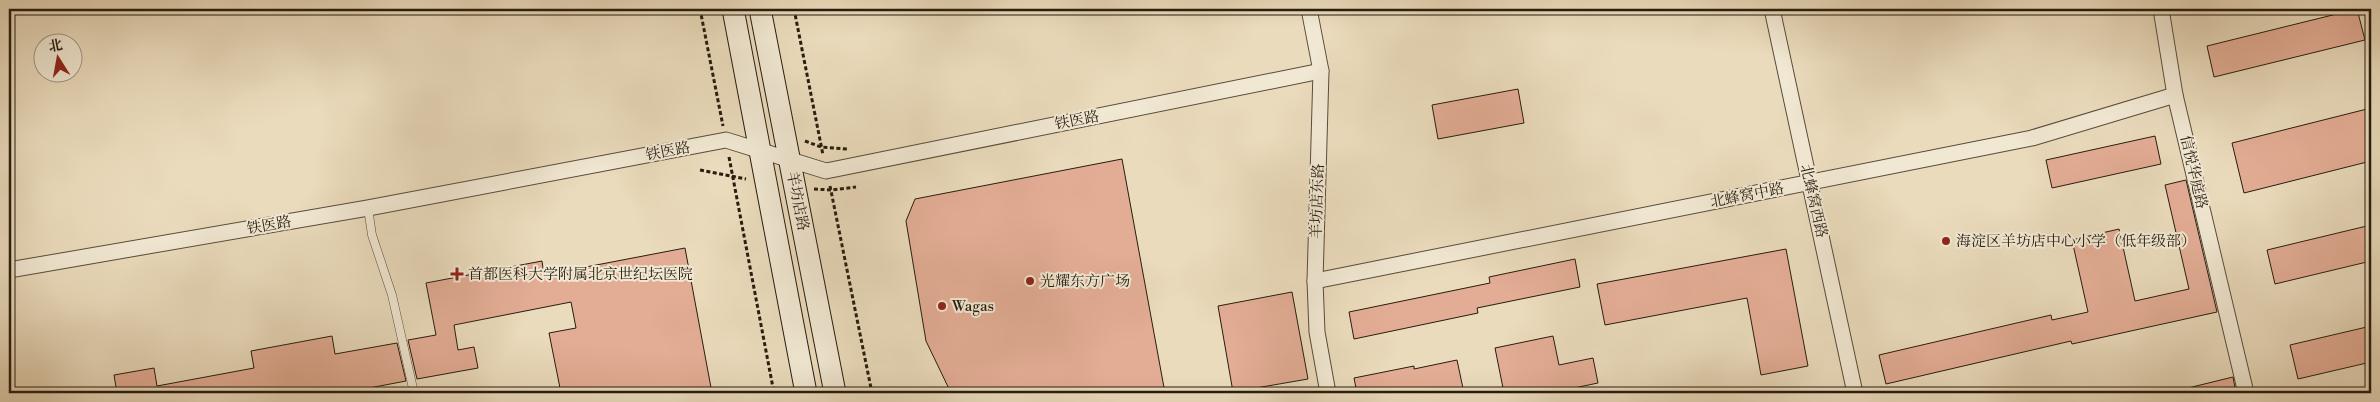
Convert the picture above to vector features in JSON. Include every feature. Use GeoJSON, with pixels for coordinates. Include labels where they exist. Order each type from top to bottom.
{"type":"FeatureCollection","features":[{"type":"Feature","properties":{"kind":"main road","name":"羊坊店路"},"geometry":{"type":"LineString","coordinates":[[733,9],[806,393]]}},
{"type":"Feature","properties":{"kind":"main road","name":"羊坊店路"},"geometry":{"type":"LineString","coordinates":[[760,9],[835,393]]}},
{"type":"Feature","properties":{"kind":"street","name":"羊坊店东路"},"geometry":{"type":"LineString","coordinates":[[1309,9],[1321,71],[1315,281],[1316,332],[1328,393]]}},
{"type":"Feature","properties":{"kind":"street","name":"北蜂窝西路"},"geometry":{"type":"LineString","coordinates":[[1772,9],[1811,182],[1855,393]]}},
{"type":"Feature","properties":{"kind":"street","name":"信悦华庭路"},"geometry":{"type":"LineString","coordinates":[[2161,9],[2176,95],[2246,393]]}},
{"type":"Feature","properties":{"kind":"street","name":"铁医路"},"geometry":{"type":"LineString","coordinates":[[9,270],[368,208],[726,140],[826,171],[1321,71]]}},
{"type":"Feature","properties":{"kind":"street","name":"北蜂窝中路"},"geometry":{"type":"LineString","coordinates":[[1315,281],[2032,138],[2176,95]]}},
{"type":"Feature","properties":{"kind":"lane"},"geometry":{"type":"LineString","coordinates":[[368,208],[372,235],[392,295],[414,393]]}},
{"type":"Feature","properties":{"kind":"path"},"geometry":{"type":"LineString","coordinates":[[700,9],[774,393]]}},
{"type":"Feature","properties":{"kind":"path"},"geometry":{"type":"LineString","coordinates":[[794,9],[872,393]]}},
{"type":"Feature","properties":{"kind":"building"},"geometry":{"type":"Polygon","coordinates":[[[2357,9],[2365,40],[2214,77],[2207,46],[2357,9]]]}},
{"type":"Feature","properties":{"kind":"building"},"geometry":{"type":"Polygon","coordinates":[[[1518,89],[1524,123],[1438,139],[1432,105],[1518,89]]]}},
{"type":"Feature","properties":{"kind":"building"},"geometry":{"type":"Polygon","coordinates":[[[2371,108],[2371,161],[2244,193],[2232,143],[2371,108]]]}},
{"type":"Feature","properties":{"kind":"building"},"geometry":{"type":"Polygon","coordinates":[[[2155,136],[2161,164],[2052,188],[2046,160],[2155,136]]]}},
{"type":"Feature","properties":{"kind":"building","name":"光耀东方广场"},"geometry":{"type":"Polygon","coordinates":[[[1122,159],[1165,393],[951,393],[926,341],[906,221],[915,199],[1122,159]]]}},
{"type":"Feature","properties":{"kind":"building"},"geometry":{"type":"Polygon","coordinates":[[[2186,180],[2217,312],[2072,344],[2071,341],[1886,384],[1879,355],[2051,315],[2052,320],[2088,312],[2072,240],[2119,229],[2135,301],[2189,289],[2165,185],[2186,180]]]}},
{"type":"Feature","properties":{"kind":"building"},"geometry":{"type":"Polygon","coordinates":[[[2371,225],[2371,261],[2275,284],[2267,250],[2371,225]]]}},
{"type":"Feature","properties":{"kind":"building"},"geometry":{"type":"Polygon","coordinates":[[[685,248],[712,393],[561,393],[549,333],[576,328],[571,302],[454,325],[458,350],[474,347],[478,368],[417,379],[408,340],[436,335],[426,283],[542,261],[544,275],[685,248]]]}},
{"type":"Feature","properties":{"kind":"building"},"geometry":{"type":"Polygon","coordinates":[[[1786,249],[1808,366],[1761,375],[1747,298],[1605,325],[1597,284],[1786,249]]]}},
{"type":"Feature","properties":{"kind":"building"},"geometry":{"type":"Polygon","coordinates":[[[1575,259],[1580,287],[1477,308],[1478,313],[1354,339],[1349,312],[1490,283],[1489,277],[1575,259]]]}},
{"type":"Feature","properties":{"kind":"building"},"geometry":{"type":"Polygon","coordinates":[[[1292,292],[1308,379],[1233,392],[1218,306],[1292,292]]]}},
{"type":"Feature","properties":{"kind":"building"},"geometry":{"type":"Polygon","coordinates":[[[2371,326],[2371,362],[2298,379],[2290,345],[2371,326]]]}},
{"type":"Feature","properties":{"kind":"building"},"geometry":{"type":"Polygon","coordinates":[[[332,336],[335,354],[397,343],[406,381],[343,393],[117,393],[114,375],[154,368],[157,386],[254,368],[251,351],[332,336]]]}},
{"type":"Feature","properties":{"kind":"building"},"geometry":{"type":"Polygon","coordinates":[[[1553,336],[1559,365],[1593,358],[1598,383],[1550,393],[1504,393],[1495,348],[1553,336]]]}},
{"type":"Feature","properties":{"kind":"building"},"geometry":{"type":"Polygon","coordinates":[[[1457,360],[1464,393],[1406,393],[1406,390],[1389,393],[1357,393],[1354,378],[1457,360]]]}},
{"type":"Feature","properties":{"kind":"building"},"geometry":{"type":"Polygon","coordinates":[[[2233,377],[2236,393],[2189,393],[2188,388],[2233,377]]]}},
{"type":"Feature","properties":{"kind":"place","name":"海淀区羊坊店中心小学（低年级部）"},"geometry":{"type":"Point","coordinates":[1946,241]}},
{"type":"Feature","properties":{"kind":"place","name":"首都医科大学附属北京世纪坛医院"},"geometry":{"type":"Point","coordinates":[457,274]}},
{"type":"Feature","properties":{"kind":"place","name":"光耀东方广场"},"geometry":{"type":"Point","coordinates":[1030,281]}},
{"type":"Feature","properties":{"kind":"place","name":"Wagas"},"geometry":{"type":"Point","coordinates":[942,306]}}]}
